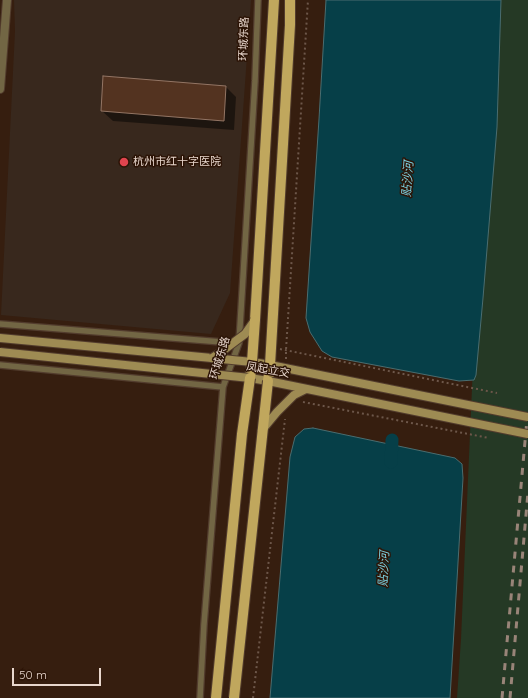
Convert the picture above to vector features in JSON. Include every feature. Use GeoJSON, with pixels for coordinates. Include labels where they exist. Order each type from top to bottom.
{"type":"FeatureCollection","features":[{"type":"Feature","properties":{"kind":"main road"},"geometry":{"type":"LineString","coordinates":[[216,698],[242,434],[252,362],[274,0]]}},
{"type":"Feature","properties":{"kind":"main road"},"geometry":{"type":"LineString","coordinates":[[234,698],[270,366],[290,25],[290,0]]}},
{"type":"Feature","properties":{"kind":"main road"},"geometry":{"type":"LineString","coordinates":[[212,358],[244,334],[255,320]]}},
{"type":"Feature","properties":{"kind":"main road","name":"凤起立交"},"geometry":{"type":"LineString","coordinates":[[0,338],[252,362],[528,417]]}},
{"type":"Feature","properties":{"kind":"main road","name":"凤起立交"},"geometry":{"type":"LineString","coordinates":[[0,352],[250,378],[528,434]]}},
{"type":"Feature","properties":{"kind":"main road"},"geometry":{"type":"LineString","coordinates":[[262,430],[294,395],[306,389]]}},
{"type":"Feature","properties":{"kind":"street"},"geometry":{"type":"LineString","coordinates":[[0,89],[7,0]]}},
{"type":"Feature","properties":{"kind":"lane","name":"环城东路"},"geometry":{"type":"LineString","coordinates":[[200,698],[204,624],[223,387],[238,343],[255,81],[258,0]]}},
{"type":"Feature","properties":{"kind":"lane"},"geometry":{"type":"LineString","coordinates":[[0,324],[238,343]]}},
{"type":"Feature","properties":{"kind":"lane"},"geometry":{"type":"LineString","coordinates":[[0,365],[223,387]]}},
{"type":"Feature","properties":{"kind":"path"},"geometry":{"type":"LineString","coordinates":[[286,364],[308,0]]}},
{"type":"Feature","properties":{"kind":"path"},"geometry":{"type":"LineString","coordinates":[[278,349],[497,393]]}},
{"type":"Feature","properties":{"kind":"path"},"geometry":{"type":"LineString","coordinates":[[303,402],[489,438]]}},
{"type":"Feature","properties":{"kind":"path"},"geometry":{"type":"LineString","coordinates":[[253,698],[285,416]]}},
{"type":"Feature","properties":{"kind":"shaded area","name":"杭州市红十字医院"},"geometry":{"type":"Polygon","coordinates":[[[14,0],[251,0],[230,293],[211,334],[1,315],[15,31],[14,0]]]}},
{"type":"Feature","properties":{"kind":"green space"},"geometry":{"type":"Polygon","coordinates":[[[489,0],[528,0],[528,698],[457,698],[461,639],[489,0]]]}},
{"type":"Feature","properties":{"kind":"water"},"geometry":{"type":"Polygon","coordinates":[[[326,0],[501,0],[497,127],[476,375],[474,380],[459,381],[332,357],[322,351],[310,332],[306,318],[326,0]]]}},
{"type":"Feature","properties":{"kind":"water"},"geometry":{"type":"Polygon","coordinates":[[[313,428],[455,458],[462,464],[463,478],[450,698],[270,698],[290,457],[295,437],[304,429],[313,428]]]}},
{"type":"Feature","properties":{"kind":"building"},"geometry":{"type":"Polygon","coordinates":[[[103,76],[226,86],[224,121],[101,111],[103,76]]]}},
{"type":"Feature","properties":{"kind":"waterway","name":"贴沙河"},"geometry":{"type":"LineString","coordinates":[[391,462],[392,440]]}},
{"type":"Feature","properties":{"kind":"railway"},"geometry":{"type":"LineString","coordinates":[[502,698],[528,408]]}},
{"type":"Feature","properties":{"kind":"railway"},"geometry":{"type":"LineString","coordinates":[[510,698],[528,492]]}},
{"type":"Feature","properties":{"kind":"place","name":"杭州市红十字医院"},"geometry":{"type":"Point","coordinates":[124,162]}}]}
